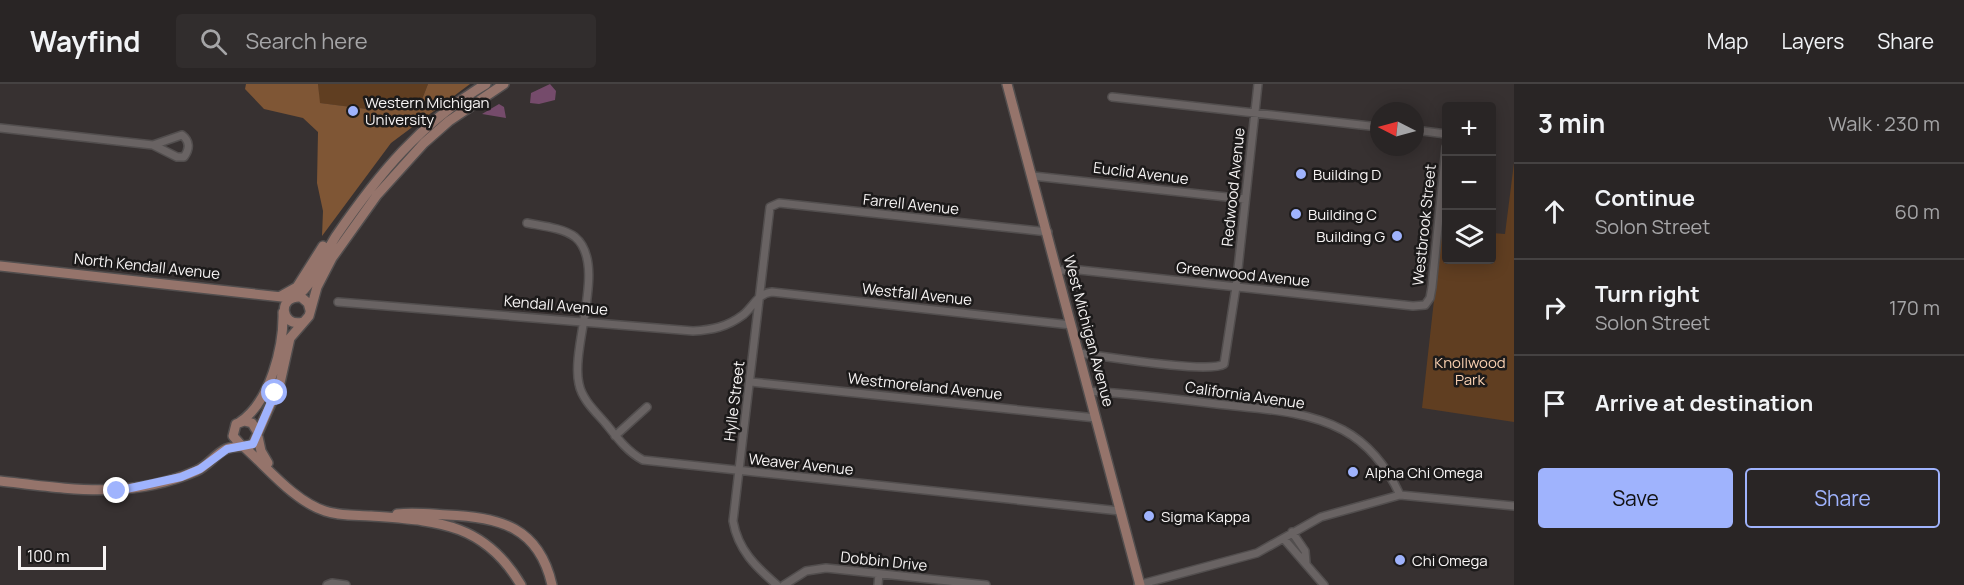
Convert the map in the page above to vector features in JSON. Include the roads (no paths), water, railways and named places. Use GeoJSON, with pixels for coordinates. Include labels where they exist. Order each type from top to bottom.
{"type":"FeatureCollection","features":[{"type":"Feature","properties":{"kind":"street"},"geometry":{"type":"LineString","coordinates":[[280,296],[290,293],[297,287],[315,257],[416,136],[444,112],[486,84]]}},
{"type":"Feature","properties":{"kind":"street"},"geometry":{"type":"LineString","coordinates":[[200,469],[227,449],[253,444],[280,383],[290,338],[310,312],[317,287],[332,258],[400,167],[449,122],[504,84]]}},
{"type":"Feature","properties":{"kind":"street","name":"West Michigan Avenue"},"geometry":{"type":"LineString","coordinates":[[1007,84],[1048,232],[1139,585]]}},
{"type":"Feature","properties":{"kind":"street","name":"Redwood Avenue"},"geometry":{"type":"LineString","coordinates":[[1079,353],[1203,368],[1214,368],[1224,364],[1236,287],[1258,84]]}},
{"type":"Feature","properties":{"kind":"street"},"geometry":{"type":"LineString","coordinates":[[1112,97],[1370,126]]}},
{"type":"Feature","properties":{"kind":"street"},"geometry":{"type":"LineString","coordinates":[[0,128],[153,145],[177,157],[184,157],[189,146],[187,139],[182,135],[153,145]]}},
{"type":"Feature","properties":{"kind":"street"},"geometry":{"type":"LineString","coordinates":[[1424,131],[1442,133]]}},
{"type":"Feature","properties":{"kind":"street","name":"Westbrook Street"},"geometry":{"type":"LineString","coordinates":[[1425,305],[1430,298],[1432,287],[1445,156]]}},
{"type":"Feature","properties":{"kind":"street","name":"Euclid Avenue"},"geometry":{"type":"LineString","coordinates":[[1033,176],[1245,200]]}},
{"type":"Feature","properties":{"kind":"street"},"geometry":{"type":"LineString","coordinates":[[361,200],[328,248],[308,286],[285,303],[283,341],[260,403],[252,414],[234,428],[233,436],[309,503],[327,512],[441,522],[462,530],[501,558],[521,585]]}},
{"type":"Feature","properties":{"kind":"street","name":"Farrell Avenue"},"geometry":{"type":"LineString","coordinates":[[772,205],[779,203],[1048,232]]}},
{"type":"Feature","properties":{"kind":"street","name":"Hylle Street"},"geometry":{"type":"LineString","coordinates":[[772,205],[768,215],[751,382],[733,521],[737,538],[754,564],[777,585]]}},
{"type":"Feature","properties":{"kind":"street","name":"Weaver Avenue"},"geometry":{"type":"LineString","coordinates":[[527,223],[568,233],[582,245],[588,264],[584,321],[577,362],[581,392],[615,436],[631,452],[644,460],[1120,511]]}},
{"type":"Feature","properties":{"kind":"street","name":"North Kendall Avenue"},"geometry":{"type":"LineString","coordinates":[[0,266],[294,297]]}},
{"type":"Feature","properties":{"kind":"street","name":"Greenwood Avenue"},"geometry":{"type":"LineString","coordinates":[[1058,272],[1070,269],[1413,306],[1425,305]]}},
{"type":"Feature","properties":{"kind":"street","name":"Westfall Avenue"},"geometry":{"type":"LineString","coordinates":[[760,296],[772,292],[1071,324]]}},
{"type":"Feature","properties":{"kind":"street","name":"Kendall Avenue"},"geometry":{"type":"LineString","coordinates":[[338,302],[693,331],[717,328],[743,315],[760,296]]}},
{"type":"Feature","properties":{"kind":"street"},"geometry":{"type":"LineString","coordinates":[[294,297],[305,299],[310,312]]}},
{"type":"Feature","properties":{"kind":"street"},"geometry":{"type":"LineString","coordinates":[[283,312],[291,322],[303,322]]}},
{"type":"Feature","properties":{"kind":"street","name":"Westmoreland Avenue"},"geometry":{"type":"LineString","coordinates":[[751,382],[1096,418]]}},
{"type":"Feature","properties":{"kind":"street","name":"California Avenue"},"geometry":{"type":"LineString","coordinates":[[1089,391],[1281,411],[1317,419],[1344,430],[1367,447],[1383,466],[1400,495]]}},
{"type":"Feature","properties":{"kind":"street"},"geometry":{"type":"LineString","coordinates":[[615,436],[647,407]]}},
{"type":"Feature","properties":{"kind":"street"},"geometry":{"type":"LineString","coordinates":[[240,422],[252,423],[258,435],[261,452],[276,475]]}},
{"type":"Feature","properties":{"kind":"street"},"geometry":{"type":"LineString","coordinates":[[0,481],[117,491],[165,482],[236,452],[254,455]]}},
{"type":"Feature","properties":{"kind":"street"},"geometry":{"type":"LineString","coordinates":[[1139,585],[1257,553],[1321,517],[1400,495],[1514,506]]}},
{"type":"Feature","properties":{"kind":"street"},"geometry":{"type":"LineString","coordinates":[[343,514],[409,513],[489,517],[519,531],[528,540],[545,565],[552,585]]}},
{"type":"Feature","properties":{"kind":"street"},"geometry":{"type":"LineString","coordinates":[[1292,532],[1305,551],[1306,563]]}},
{"type":"Feature","properties":{"kind":"street"},"geometry":{"type":"LineString","coordinates":[[1284,538],[1324,585]]}},
{"type":"Feature","properties":{"kind":"street","name":"Dobbin Drive"},"geometry":{"type":"LineString","coordinates":[[784,585],[811,569],[986,585]]}},
{"type":"Feature","properties":{"kind":"street"},"geometry":{"type":"LineString","coordinates":[[878,585],[879,574]]}},
{"type":"Feature","properties":{"kind":"street"},"geometry":{"type":"LineString","coordinates":[[327,585],[332,583],[346,585]]}},
{"type":"Feature","properties":{"kind":"place","name":"Western Michigan University"},"geometry":{"type":"Point","coordinates":[353,111]}},
{"type":"Feature","properties":{"kind":"place","name":"Building D"},"geometry":{"type":"Point","coordinates":[1301,174]}},
{"type":"Feature","properties":{"kind":"place","name":"Building C"},"geometry":{"type":"Point","coordinates":[1296,214]}},
{"type":"Feature","properties":{"kind":"place","name":"Building G"},"geometry":{"type":"Point","coordinates":[1397,236]}},
{"type":"Feature","properties":{"kind":"place","name":"Alpha Chi Omega"},"geometry":{"type":"Point","coordinates":[1353,472]}},
{"type":"Feature","properties":{"kind":"place","name":"Sigma Kappa"},"geometry":{"type":"Point","coordinates":[1149,516]}},
{"type":"Feature","properties":{"kind":"place","name":"Chi Omega"},"geometry":{"type":"Point","coordinates":[1400,560]}},
{"type":"Feature","properties":{"kind":"park label","name":"Knollwood Park"},"geometry":{"type":"Point","coordinates":[1470,370]}}]}
